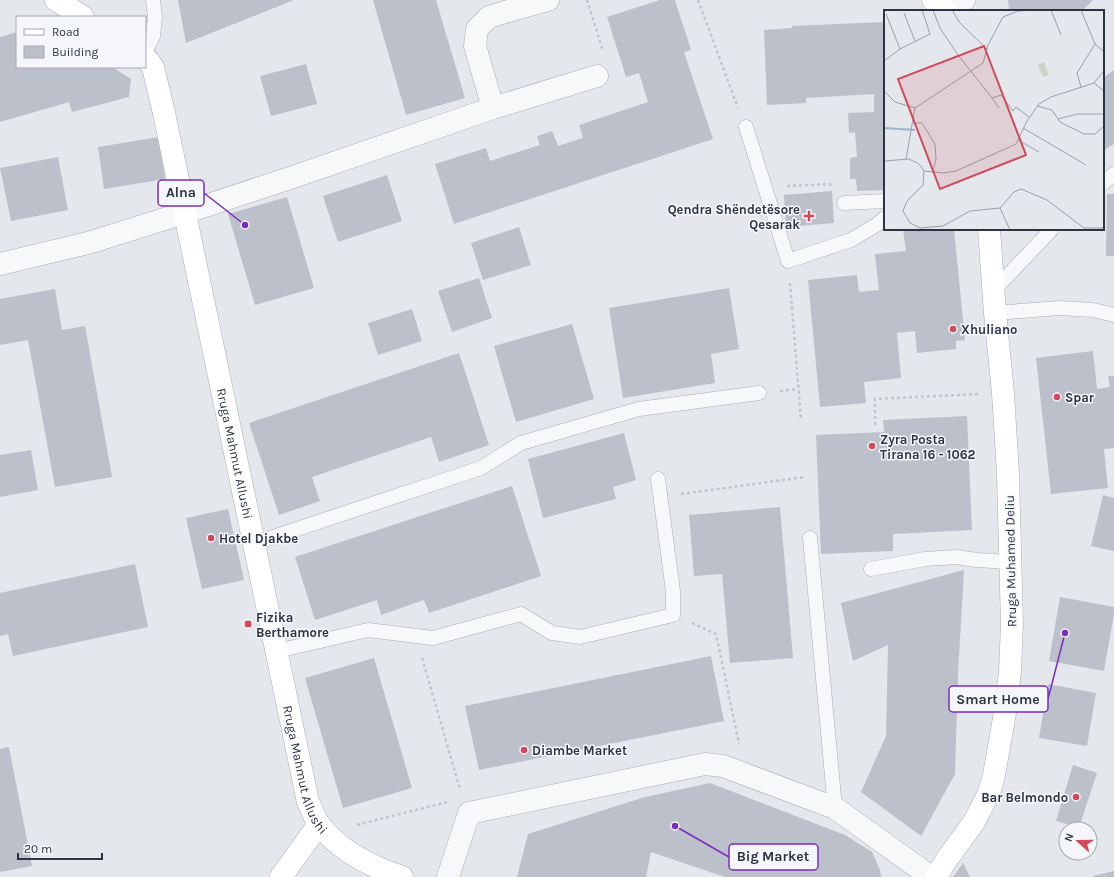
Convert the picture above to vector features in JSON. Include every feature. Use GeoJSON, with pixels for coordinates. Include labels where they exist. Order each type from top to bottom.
{"type":"FeatureCollection","features":[{"type":"Feature","properties":{"kind":"street"},"geometry":{"type":"LineString","coordinates":[[56,0],[81,16]]}},
{"type":"Feature","properties":{"kind":"street"},"geometry":{"type":"LineString","coordinates":[[493,108],[475,46],[477,29],[489,17],[548,0]]}},
{"type":"Feature","properties":{"kind":"street"},"geometry":{"type":"LineString","coordinates":[[933,0],[945,10]]}},
{"type":"Feature","properties":{"kind":"street"},"geometry":{"type":"LineString","coordinates":[[953,10],[964,0]]}},
{"type":"Feature","properties":{"kind":"street","name":"Rruga Mahmut Allushi"},"geometry":{"type":"LineString","coordinates":[[146,58],[153,67],[159,88],[308,802],[323,828],[342,847],[366,862],[402,877]]}},
{"type":"Feature","properties":{"kind":"street"},"geometry":{"type":"LineString","coordinates":[[0,264],[88,243],[184,213],[493,108],[601,66]]}},
{"type":"Feature","properties":{"kind":"street","name":"Rruga Muhamed Deliu"},"geometry":{"type":"LineString","coordinates":[[936,877],[974,822],[989,793],[994,775],[1005,713],[1010,672],[1012,625],[1009,562],[1008,474],[1003,393],[989,230]]}},
{"type":"Feature","properties":{"kind":"street"},"geometry":{"type":"LineString","coordinates":[[448,877],[469,813],[705,764],[723,766],[835,808],[931,877]]}},
{"type":"Feature","properties":{"kind":"street"},"geometry":{"type":"LineString","coordinates":[[281,877],[323,828]]}},
{"type":"Feature","properties":{"kind":"lane"},"geometry":{"type":"LineString","coordinates":[[146,51],[153,36],[155,17],[153,0]]}},
{"type":"Feature","properties":{"kind":"lane"},"geometry":{"type":"LineString","coordinates":[[746,127],[788,261],[851,240],[884,219]]}},
{"type":"Feature","properties":{"kind":"lane"},"geometry":{"type":"LineString","coordinates":[[1104,182],[1114,174]]}},
{"type":"Feature","properties":{"kind":"lane"},"geometry":{"type":"LineString","coordinates":[[844,203],[884,201]]}},
{"type":"Feature","properties":{"kind":"lane"},"geometry":{"type":"LineString","coordinates":[[994,290],[1051,230]]}},
{"type":"Feature","properties":{"kind":"lane"},"geometry":{"type":"LineString","coordinates":[[995,313],[1059,308],[1093,310],[1114,315]]}},
{"type":"Feature","properties":{"kind":"lane"},"geometry":{"type":"LineString","coordinates":[[255,543],[481,468],[521,443],[639,409],[759,393]]}},
{"type":"Feature","properties":{"kind":"lane"},"geometry":{"type":"LineString","coordinates":[[277,650],[368,630],[433,638],[521,614],[552,633],[580,637],[673,615],[673,591],[658,479]]}},
{"type":"Feature","properties":{"kind":"lane"},"geometry":{"type":"LineString","coordinates":[[810,538],[835,808]]}},
{"type":"Feature","properties":{"kind":"lane"},"geometry":{"type":"LineString","coordinates":[[872,569],[925,559],[956,557],[1009,562]]}},
{"type":"Feature","properties":{"kind":"path"},"geometry":{"type":"LineString","coordinates":[[587,0],[601,66]]}},
{"type":"Feature","properties":{"kind":"path"},"geometry":{"type":"LineString","coordinates":[[698,0],[746,127]]}},
{"type":"Feature","properties":{"kind":"path"},"geometry":{"type":"LineString","coordinates":[[765,187],[830,184],[844,203]]}},
{"type":"Feature","properties":{"kind":"path"},"geometry":{"type":"LineString","coordinates":[[788,261],[801,420]]}},
{"type":"Feature","properties":{"kind":"path"},"geometry":{"type":"LineString","coordinates":[[875,425],[875,399],[1003,393]]}},
{"type":"Feature","properties":{"kind":"path"},"geometry":{"type":"LineString","coordinates":[[677,495],[805,477]]}},
{"type":"Feature","properties":{"kind":"path"},"geometry":{"type":"LineString","coordinates":[[692,623],[716,634],[734,717]]}},
{"type":"Feature","properties":{"kind":"path"},"geometry":{"type":"LineString","coordinates":[[423,660],[460,790]]}},
{"type":"Feature","properties":{"kind":"path"},"geometry":{"type":"LineString","coordinates":[[323,828],[420,809]]}},
{"type":"Feature","properties":{"kind":"building"},"geometry":{"type":"Polygon","coordinates":[[[178,0],[294,0],[186,43],[178,0]]]}},
{"type":"Feature","properties":{"kind":"building"},"geometry":{"type":"Polygon","coordinates":[[[373,0],[436,0],[465,98],[406,115],[373,0]]]}},
{"type":"Feature","properties":{"kind":"building"},"geometry":{"type":"Polygon","coordinates":[[[660,0],[675,0],[691,50],[684,52],[713,139],[454,224],[435,164],[486,148],[490,161],[540,145],[537,136],[552,131],[558,146],[583,138],[579,125],[648,102],[639,73],[626,77],[607,17],[660,0]]]}},
{"type":"Feature","properties":{"kind":"building"},"geometry":{"type":"Polygon","coordinates":[[[1008,0],[1093,0],[1083,10],[1009,10],[1008,0]]]}},
{"type":"Feature","properties":{"kind":"building"},"geometry":{"type":"Polygon","coordinates":[[[884,22],[884,190],[857,191],[856,179],[850,179],[850,158],[857,157],[855,132],[849,133],[848,113],[874,112],[874,94],[806,98],[806,103],[767,105],[764,30],[792,28],[792,26],[884,22]]]}},
{"type":"Feature","properties":{"kind":"building"},"geometry":{"type":"Polygon","coordinates":[[[16,32],[16,68],[114,68],[131,79],[129,97],[72,112],[69,102],[0,122],[0,37],[16,32]]]}},
{"type":"Feature","properties":{"kind":"building"},"geometry":{"type":"Polygon","coordinates":[[[306,64],[317,104],[271,116],[260,76],[306,64]]]}},
{"type":"Feature","properties":{"kind":"building"},"geometry":{"type":"Polygon","coordinates":[[[1114,70],[1114,144],[1104,150],[1104,77],[1114,70]]]}},
{"type":"Feature","properties":{"kind":"building"},"geometry":{"type":"Polygon","coordinates":[[[159,137],[165,179],[104,189],[98,147],[159,137]]]}},
{"type":"Feature","properties":{"kind":"building"},"geometry":{"type":"Polygon","coordinates":[[[58,157],[68,210],[11,221],[0,168],[58,157]]]}},
{"type":"Feature","properties":{"kind":"building"},"geometry":{"type":"Polygon","coordinates":[[[387,175],[402,221],[338,242],[323,196],[387,175]]]}},
{"type":"Feature","properties":{"kind":"building","name":"Qendra Shëndetësore Qesarak"},"geometry":{"type":"Polygon","coordinates":[[[832,191],[834,223],[786,227],[784,195],[832,191]]]}},
{"type":"Feature","properties":{"kind":"building"},"geometry":{"type":"Polygon","coordinates":[[[1107,194],[1114,194],[1114,256],[1106,256],[1107,194]]]}},
{"type":"Feature","properties":{"kind":"building"},"geometry":{"type":"Polygon","coordinates":[[[287,197],[314,288],[255,305],[228,214],[287,197]]]}},
{"type":"Feature","properties":{"kind":"building"},"geometry":{"type":"Polygon","coordinates":[[[519,227],[531,265],[483,280],[471,243],[519,227]]]}},
{"type":"Feature","properties":{"kind":"building"},"geometry":{"type":"Polygon","coordinates":[[[903,230],[954,230],[965,340],[956,341],[956,349],[917,353],[915,331],[897,333],[901,378],[864,382],[866,403],[820,407],[808,280],[857,275],[859,292],[879,290],[875,254],[906,251],[903,230]]]}},
{"type":"Feature","properties":{"kind":"building"},"geometry":{"type":"Polygon","coordinates":[[[479,278],[492,318],[452,332],[438,291],[479,278]]]}},
{"type":"Feature","properties":{"kind":"building"},"geometry":{"type":"Polygon","coordinates":[[[729,288],[739,349],[711,354],[715,383],[623,398],[609,308],[729,288]]]}},
{"type":"Feature","properties":{"kind":"building"},"geometry":{"type":"Polygon","coordinates":[[[55,289],[62,330],[85,326],[112,477],[55,487],[28,340],[0,345],[0,299],[55,289]]]}},
{"type":"Feature","properties":{"kind":"building"},"geometry":{"type":"Polygon","coordinates":[[[412,309],[422,341],[378,355],[368,323],[412,309]]]}},
{"type":"Feature","properties":{"kind":"building"},"geometry":{"type":"Polygon","coordinates":[[[572,324],[594,399],[516,422],[494,346],[572,324]]]}},
{"type":"Feature","properties":{"kind":"building"},"geometry":{"type":"Polygon","coordinates":[[[1093,351],[1097,389],[1110,387],[1108,376],[1114,376],[1114,448],[1104,449],[1108,488],[1051,494],[1036,358],[1093,351]]]}},
{"type":"Feature","properties":{"kind":"building"},"geometry":{"type":"Polygon","coordinates":[[[459,353],[489,445],[439,462],[431,437],[312,477],[320,501],[279,515],[249,423],[459,353]]]}},
{"type":"Feature","properties":{"kind":"building"},"geometry":{"type":"Polygon","coordinates":[[[967,416],[972,530],[893,534],[893,551],[821,554],[816,435],[884,432],[883,420],[967,416]]]}},
{"type":"Feature","properties":{"kind":"building"},"geometry":{"type":"Polygon","coordinates":[[[624,433],[636,480],[613,487],[616,499],[543,518],[528,459],[624,433]]]}},
{"type":"Feature","properties":{"kind":"building"},"geometry":{"type":"Polygon","coordinates":[[[31,450],[38,490],[0,497],[0,455],[31,450]]]}},
{"type":"Feature","properties":{"kind":"building"},"geometry":{"type":"Polygon","coordinates":[[[512,486],[541,576],[429,613],[424,600],[381,615],[377,600],[315,620],[295,557],[512,486]]]}},
{"type":"Feature","properties":{"kind":"building"},"geometry":{"type":"Polygon","coordinates":[[[1103,495],[1114,498],[1114,551],[1091,546],[1103,495]]]}},
{"type":"Feature","properties":{"kind":"building"},"geometry":{"type":"Polygon","coordinates":[[[780,507],[793,658],[730,663],[722,574],[694,576],[689,515],[780,507]]]}},
{"type":"Feature","properties":{"kind":"building"},"geometry":{"type":"Polygon","coordinates":[[[228,509],[244,580],[202,589],[186,518],[228,509]]]}},
{"type":"Feature","properties":{"kind":"building"},"geometry":{"type":"Polygon","coordinates":[[[135,564],[148,627],[13,656],[8,634],[0,636],[0,593],[135,564]]]}},
{"type":"Feature","properties":{"kind":"building"},"geometry":{"type":"Polygon","coordinates":[[[964,570],[958,673],[955,774],[921,836],[861,792],[886,736],[888,645],[853,661],[841,603],[964,570]]]}},
{"type":"Feature","properties":{"kind":"building"},"geometry":{"type":"Polygon","coordinates":[[[1060,597],[1114,607],[1104,671],[1049,661],[1060,597]]]}},
{"type":"Feature","properties":{"kind":"building"},"geometry":{"type":"Polygon","coordinates":[[[711,656],[724,721],[479,770],[465,706],[711,656]]]}},
{"type":"Feature","properties":{"kind":"building"},"geometry":{"type":"Polygon","coordinates":[[[374,658],[412,788],[343,808],[305,678],[374,658]]]}},
{"type":"Feature","properties":{"kind":"building"},"geometry":{"type":"Polygon","coordinates":[[[1048,684],[1096,693],[1087,746],[1039,738],[1048,684]]]}},
{"type":"Feature","properties":{"kind":"building"},"geometry":{"type":"Polygon","coordinates":[[[9,747],[32,866],[0,872],[0,749],[9,747]]]}},
{"type":"Feature","properties":{"kind":"building","name":"Bar Belmondo"},"geometry":{"type":"Polygon","coordinates":[[[1073,765],[1097,773],[1081,821],[1056,821],[1073,765]]]}},
{"type":"Feature","properties":{"kind":"building"},"geometry":{"type":"Polygon","coordinates":[[[710,783],[845,835],[872,852],[880,870],[881,877],[725,877],[651,852],[646,877],[517,877],[528,834],[645,797],[710,783]]]}},
{"type":"Feature","properties":{"kind":"building"},"geometry":{"type":"Polygon","coordinates":[[[963,863],[970,877],[953,877],[963,863]]]}},
{"type":"Feature","properties":{"kind":"building"},"geometry":{"type":"Polygon","coordinates":[[[1114,871],[1114,877],[1093,877],[1093,876],[1114,871]]]}},
{"type":"Feature","properties":{"kind":"place","name":"Qendra Shëndetësore Qesarak"},"geometry":{"type":"Point","coordinates":[809,216]}},
{"type":"Feature","properties":{"kind":"place","name":"Alna"},"geometry":{"type":"Point","coordinates":[245,225]}},
{"type":"Feature","properties":{"kind":"place","name":"Xhuliano"},"geometry":{"type":"Point","coordinates":[953,329]}},
{"type":"Feature","properties":{"kind":"place","name":"Spar"},"geometry":{"type":"Point","coordinates":[1057,397]}},
{"type":"Feature","properties":{"kind":"place","name":"Zyra Posta Tirana 16 - 1062"},"geometry":{"type":"Point","coordinates":[872,446]}},
{"type":"Feature","properties":{"kind":"place","name":"Hotel Djakbe"},"geometry":{"type":"Point","coordinates":[211,538]}},
{"type":"Feature","properties":{"kind":"place","name":"Fizika Berthamore"},"geometry":{"type":"Point","coordinates":[248,624]}},
{"type":"Feature","properties":{"kind":"place","name":"Smart Home"},"geometry":{"type":"Point","coordinates":[1065,633]}},
{"type":"Feature","properties":{"kind":"place","name":"Diambe Market"},"geometry":{"type":"Point","coordinates":[524,750]}},
{"type":"Feature","properties":{"kind":"place","name":"Bar Belmondo"},"geometry":{"type":"Point","coordinates":[1076,797]}},
{"type":"Feature","properties":{"kind":"place","name":"Big Market"},"geometry":{"type":"Point","coordinates":[675,826]}}]}
